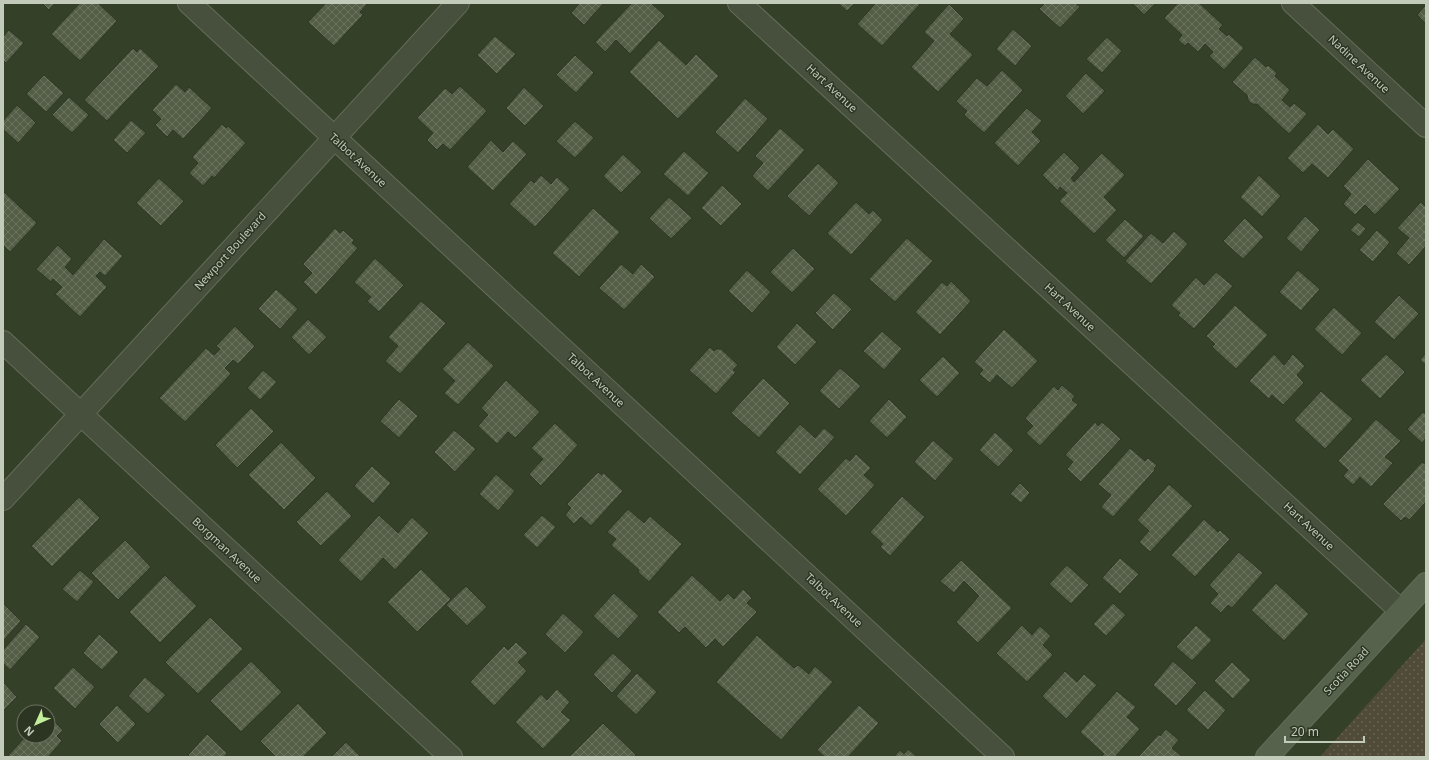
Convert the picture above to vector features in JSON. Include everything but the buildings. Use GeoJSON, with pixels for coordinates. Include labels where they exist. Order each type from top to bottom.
{"type":"FeatureCollection","features":[{"type":"Feature","properties":{"kind":"street","name":"Talbot Avenue"},"geometry":{"type":"LineString","coordinates":[[189,3],[1003,757]]}},
{"type":"Feature","properties":{"kind":"street","name":"Newport Boulevard"},"geometry":{"type":"LineString","coordinates":[[3,499],[81,416],[334,137],[458,3]]}},
{"type":"Feature","properties":{"kind":"street","name":"Hart Avenue"},"geometry":{"type":"LineString","coordinates":[[739,3],[1401,611]]}},
{"type":"Feature","properties":{"kind":"street","name":"Nadine Avenue"},"geometry":{"type":"LineString","coordinates":[[1292,3],[1426,126]]}},
{"type":"Feature","properties":{"kind":"street","name":"Borgman Avenue"},"geometry":{"type":"LineString","coordinates":[[3,342],[81,416],[452,757]]}},
{"type":"Feature","properties":{"kind":"street","name":"Scotia Road"},"geometry":{"type":"LineString","coordinates":[[1267,757],[1426,584]]}},
{"type":"Feature","properties":{"kind":"shaded area"},"geometry":{"type":"Polygon","coordinates":[[[1426,639],[1426,757],[1320,757],[1426,639]]]}}]}
